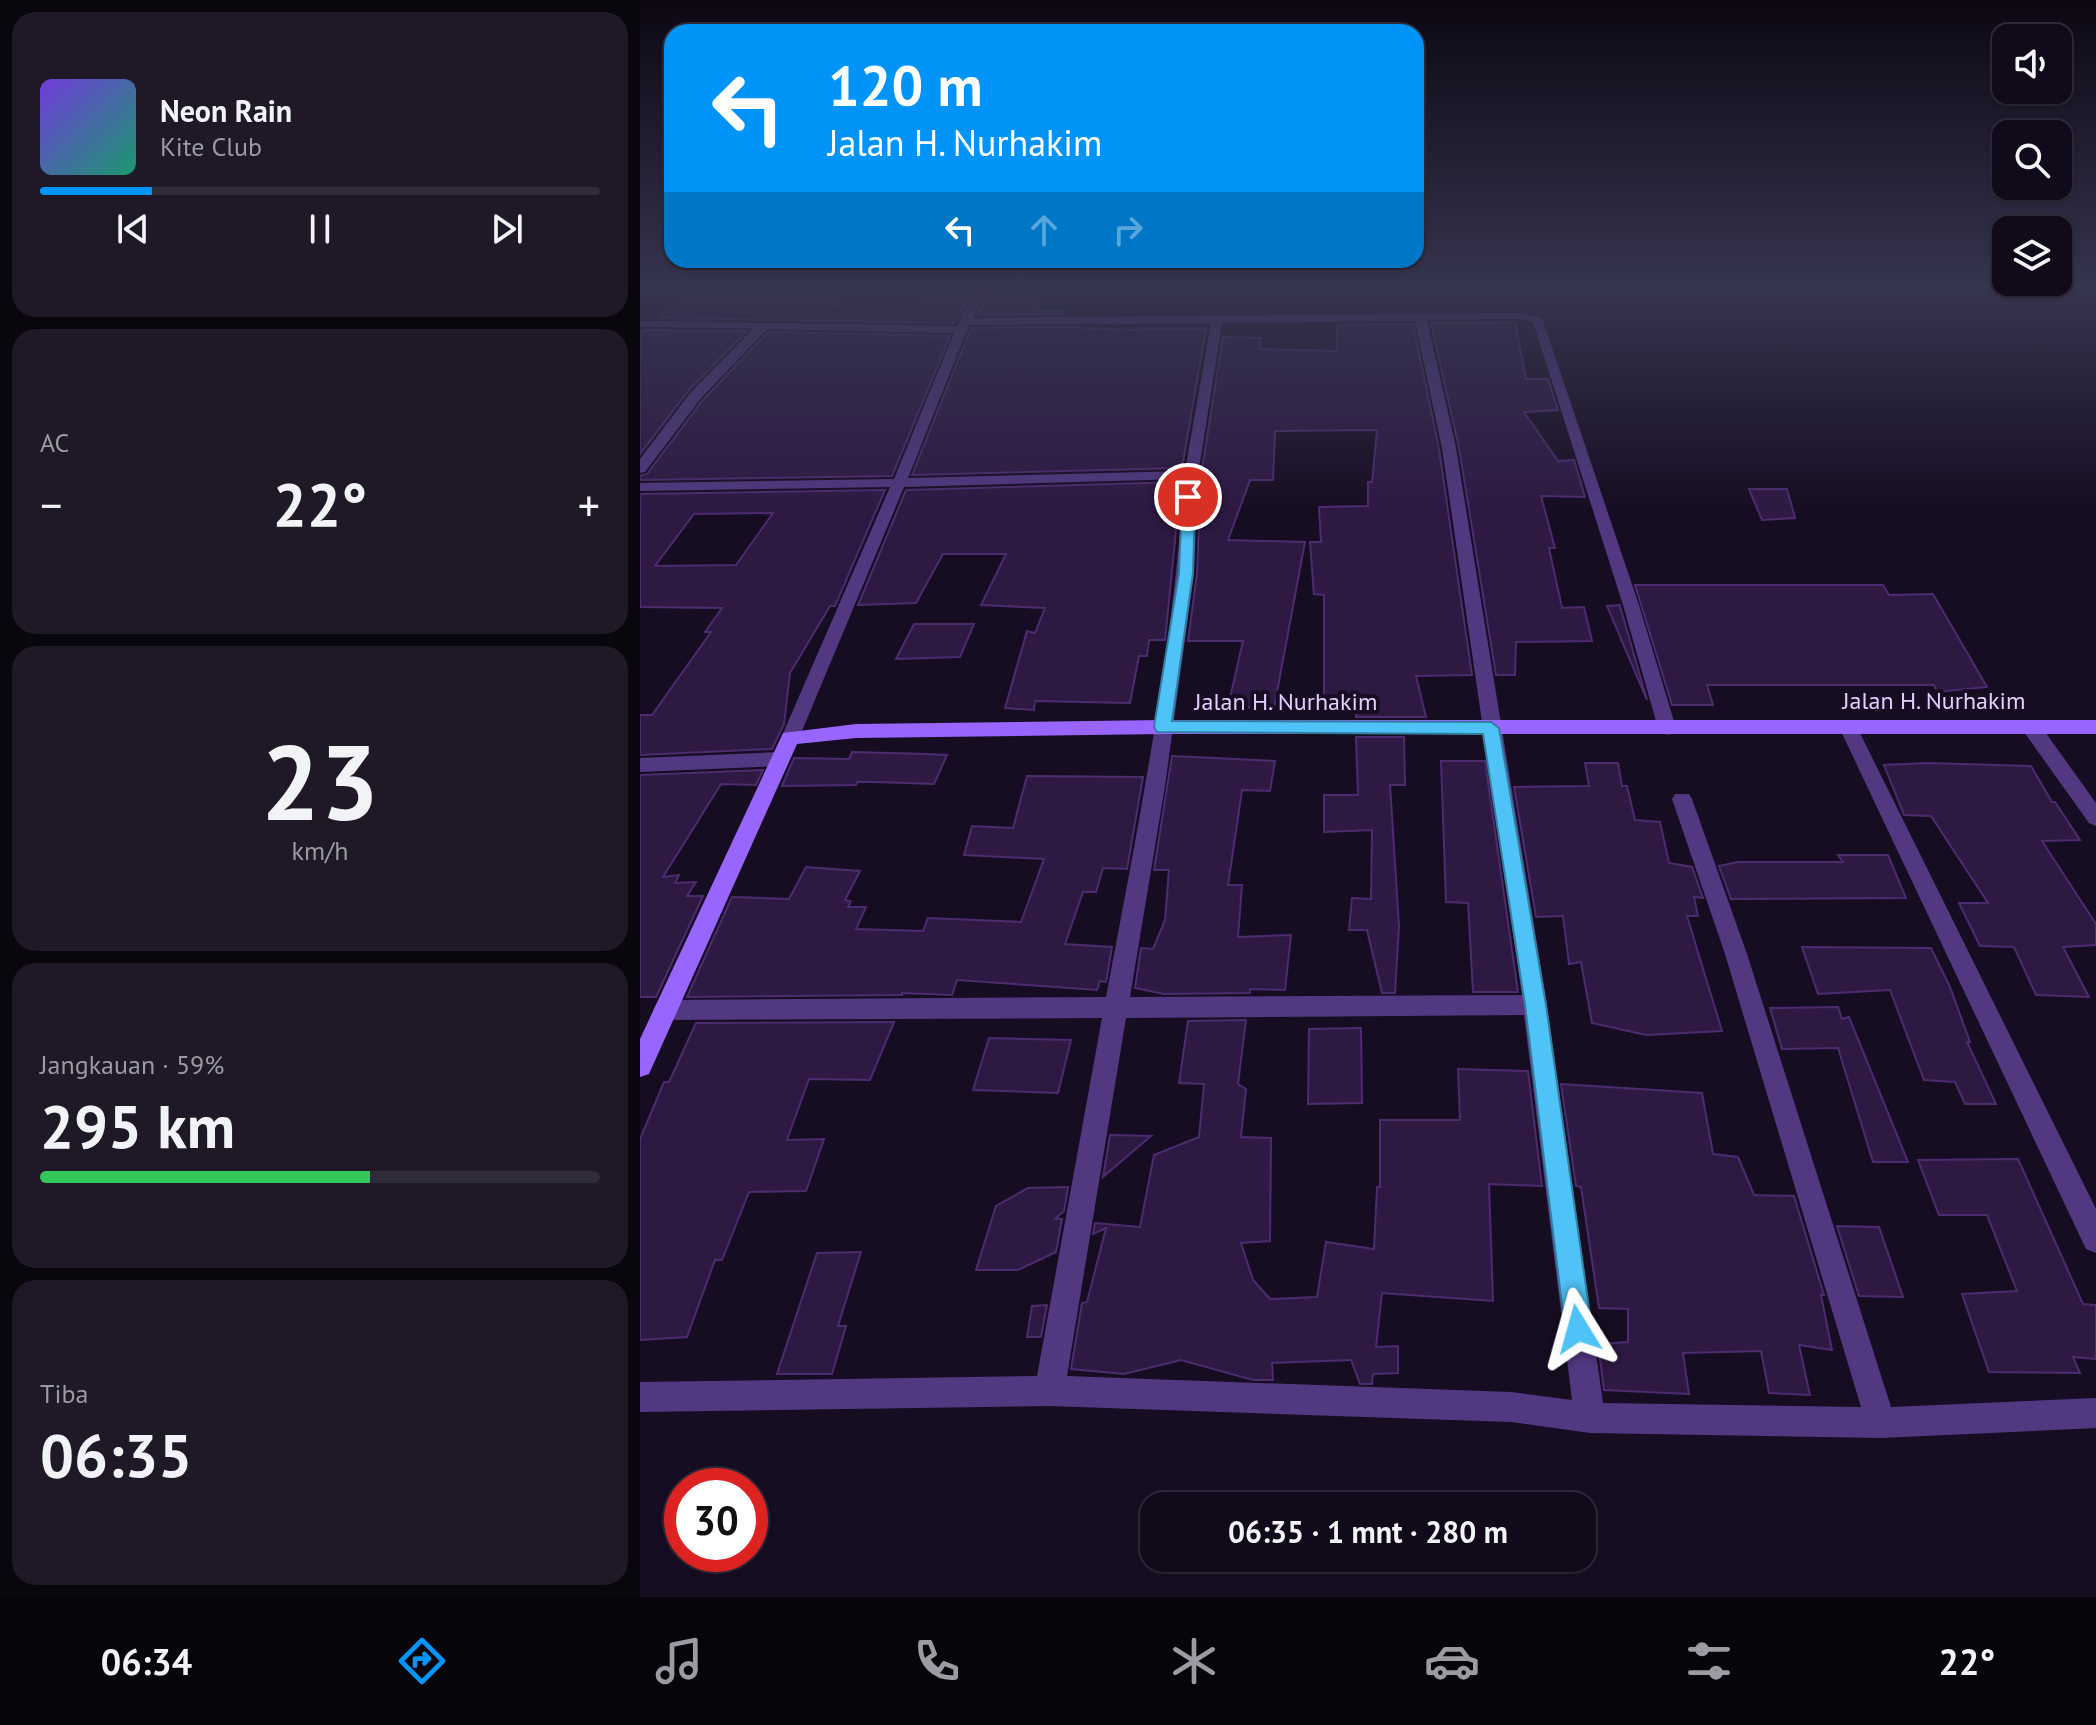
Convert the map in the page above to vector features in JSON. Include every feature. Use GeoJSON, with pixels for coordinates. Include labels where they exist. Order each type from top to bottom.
{"type":"FeatureCollection","features":[{"type":"Feature","properties":{"kind":"main road","name":"Jalan H. Nurhakim"},"geometry":{"type":"LineString","coordinates":[[790,738],[856,731],[1163,727],[2096,727]]}},
{"type":"Feature","properties":{"kind":"main road"},"geometry":{"type":"LineString","coordinates":[[640,1066],[790,738]]}},
{"type":"Feature","properties":{"kind":"street"},"geometry":{"type":"LineString","coordinates":[[640,469],[696,395],[727,364]]}},
{"type":"Feature","properties":{"kind":"street"},"geometry":{"type":"LineString","coordinates":[[790,738],[947,364]]}},
{"type":"Feature","properties":{"kind":"street"},"geometry":{"type":"LineString","coordinates":[[1049,1391],[1163,727],[1186,573],[1191,475],[1210,364]]}},
{"type":"Feature","properties":{"kind":"street"},"geometry":{"type":"LineString","coordinates":[[1430,364],[1449,448],[1535,1005],[1590,1418]]}},
{"type":"Feature","properties":{"kind":"street"},"geometry":{"type":"LineString","coordinates":[[1552,364],[1623,579],[1667,728]]}},
{"type":"Feature","properties":{"kind":"street"},"geometry":{"type":"LineString","coordinates":[[640,487],[1191,475]]}},
{"type":"Feature","properties":{"kind":"street"},"geometry":{"type":"LineString","coordinates":[[1848,727],[2096,1239]]}},
{"type":"Feature","properties":{"kind":"street"},"geometry":{"type":"LineString","coordinates":[[2031,727],[2096,818]]}},
{"type":"Feature","properties":{"kind":"street"},"geometry":{"type":"LineString","coordinates":[[640,765],[780,759]]}},
{"type":"Feature","properties":{"kind":"street"},"geometry":{"type":"LineString","coordinates":[[1682,799],[1736,954],[1881,1423]]}},
{"type":"Feature","properties":{"kind":"street"},"geometry":{"type":"LineString","coordinates":[[665,1010],[1117,1005],[1535,1005]]}},
{"type":"Feature","properties":{"kind":"street"},"geometry":{"type":"LineString","coordinates":[[640,1397],[1049,1391],[1511,1407],[1590,1418],[1881,1423],[2096,1413]]}},
{"type":"Feature","properties":{"kind":"building"},"geometry":{"type":"Polygon","coordinates":[[[640,364],[715,364],[689,390],[640,454],[640,364]]]}},
{"type":"Feature","properties":{"kind":"building"},"geometry":{"type":"Polygon","coordinates":[[[738,364],[939,364],[892,476],[640,480],[640,476],[647,474],[703,400],[738,364]]]}},
{"type":"Feature","properties":{"kind":"building"},"geometry":{"type":"Polygon","coordinates":[[[957,364],[1200,364],[1182,468],[912,475],[957,364]]]}},
{"type":"Feature","properties":{"kind":"building"},"geometry":{"type":"Polygon","coordinates":[[[1219,364],[1421,364],[1439,449],[1472,675],[1416,676],[1426,717],[1356,717],[1356,713],[1324,712],[1324,595],[1314,594],[1310,542],[1321,542],[1319,507],[1368,506],[1368,482],[1372,482],[1377,430],[1275,431],[1273,480],[1250,480],[1228,540],[1305,542],[1274,708],[1228,707],[1243,641],[1188,641],[1197,573],[1201,475],[1219,364]]]}},
{"type":"Feature","properties":{"kind":"building"},"geometry":{"type":"Polygon","coordinates":[[[1440,364],[1523,364],[1526,379],[1548,379],[1558,410],[1524,412],[1558,461],[1574,460],[1585,497],[1541,496],[1555,548],[1549,548],[1562,608],[1584,607],[1592,641],[1516,642],[1515,675],[1496,675],[1459,448],[1440,364]]]}},
{"type":"Feature","properties":{"kind":"building"},"geometry":{"type":"Polygon","coordinates":[[[1181,482],[1165,640],[1149,640],[1147,656],[1139,656],[1130,703],[1035,701],[1034,710],[1005,708],[1027,631],[1035,633],[1045,608],[981,605],[1006,554],[943,554],[916,603],[858,605],[906,490],[1181,482]]]}},
{"type":"Feature","properties":{"kind":"building"},"geometry":{"type":"Polygon","coordinates":[[[1749,489],[1787,489],[1795,518],[1762,520],[1749,489]]]}},
{"type":"Feature","properties":{"kind":"building"},"geometry":{"type":"Polygon","coordinates":[[[885,490],[835,606],[830,606],[790,673],[784,724],[772,749],[640,755],[640,715],[652,715],[711,632],[705,632],[722,608],[640,607],[640,494],[885,490]],[[773,513],[694,514],[655,566],[736,565],[773,513]]]}},
{"type":"Feature","properties":{"kind":"building"},"geometry":{"type":"Polygon","coordinates":[[[1635,585],[1883,585],[1889,595],[1933,594],[1987,687],[1937,692],[1934,685],[1707,685],[1713,705],[1672,705],[1635,585]]]}},
{"type":"Feature","properties":{"kind":"building"},"geometry":{"type":"Polygon","coordinates":[[[1607,606],[1620,606],[1647,700],[1607,606]]]}},
{"type":"Feature","properties":{"kind":"building"},"geometry":{"type":"Polygon","coordinates":[[[914,624],[974,624],[960,657],[896,659],[914,624]]]}},
{"type":"Feature","properties":{"kind":"building"},"geometry":{"type":"Polygon","coordinates":[[[1356,737],[1404,737],[1405,785],[1390,785],[1399,926],[1395,993],[1382,993],[1367,930],[1349,930],[1352,898],[1371,899],[1372,830],[1324,832],[1324,795],[1358,795],[1356,737]]]}},
{"type":"Feature","properties":{"kind":"building"},"geometry":{"type":"Polygon","coordinates":[[[852,752],[947,755],[934,784],[857,782],[856,785],[782,786],[794,758],[849,759],[852,752]]]}},
{"type":"Feature","properties":{"kind":"building"},"geometry":{"type":"Polygon","coordinates":[[[1172,756],[1275,761],[1270,791],[1242,790],[1228,885],[1242,885],[1238,937],[1291,935],[1285,990],[1164,994],[1135,988],[1141,948],[1153,949],[1165,920],[1169,870],[1154,870],[1172,756]]]}},
{"type":"Feature","properties":{"kind":"building"},"geometry":{"type":"Polygon","coordinates":[[[1441,761],[1485,761],[1518,992],[1473,992],[1468,903],[1446,902],[1441,761]]]}},
{"type":"Feature","properties":{"kind":"building"},"geometry":{"type":"Polygon","coordinates":[[[1585,763],[1618,763],[1622,786],[1627,786],[1635,820],[1660,822],[1669,863],[1692,867],[1703,898],[1694,897],[1698,916],[1687,916],[1722,1031],[1646,1035],[1592,1023],[1581,962],[1569,964],[1563,916],[1536,917],[1514,787],[1589,786],[1585,763]]]}},
{"type":"Feature","properties":{"kind":"building"},"geometry":{"type":"Polygon","coordinates":[[[1884,765],[2031,766],[2080,840],[2042,841],[2096,924],[2096,945],[2063,947],[2089,997],[2036,995],[2014,947],[1980,946],[1959,903],[1988,903],[1931,816],[1904,815],[1884,765]]]}},
{"type":"Feature","properties":{"kind":"building"},"geometry":{"type":"Polygon","coordinates":[[[763,770],[756,785],[721,784],[663,877],[679,875],[675,883],[696,882],[687,896],[703,896],[656,997],[640,997],[640,775],[763,770]]]}},
{"type":"Feature","properties":{"kind":"building"},"geometry":{"type":"Polygon","coordinates":[[[1027,776],[1143,777],[1127,869],[1103,868],[1096,892],[1083,892],[1065,944],[1112,947],[1106,982],[1100,981],[1097,990],[957,980],[952,995],[687,997],[732,897],[789,899],[806,867],[860,871],[845,900],[851,901],[848,907],[866,907],[856,929],[923,931],[928,918],[1021,922],[1044,859],[964,855],[972,826],[1013,828],[1027,776]]]}},
{"type":"Feature","properties":{"kind":"building"},"geometry":{"type":"Polygon","coordinates":[[[1838,855],[1888,855],[1906,898],[1731,899],[1719,866],[1738,862],[1843,862],[1838,855]]]}},
{"type":"Feature","properties":{"kind":"building"},"geometry":{"type":"Polygon","coordinates":[[[1802,947],[1931,948],[1950,987],[1970,1042],[1967,1042],[1996,1104],[1965,1104],[1955,1082],[1924,1080],[1890,990],[1818,994],[1802,947]]]}},
{"type":"Feature","properties":{"kind":"building"},"geometry":{"type":"Polygon","coordinates":[[[1838,1007],[1842,1019],[1849,1017],[1908,1162],[1873,1162],[1838,1048],[1782,1049],[1770,1008],[1838,1007]]]}},
{"type":"Feature","properties":{"kind":"building"},"geometry":{"type":"Polygon","coordinates":[[[1246,1020],[1238,1084],[1246,1089],[1241,1137],[1271,1138],[1270,1241],[1241,1243],[1253,1280],[1270,1299],[1317,1297],[1326,1242],[1374,1249],[1377,1187],[1380,1187],[1380,1120],[1460,1120],[1458,1069],[1528,1071],[1542,1186],[1489,1184],[1493,1301],[1382,1293],[1376,1347],[1398,1346],[1398,1373],[1373,1374],[1372,1384],[1360,1384],[1351,1360],[1272,1363],[1273,1380],[1253,1380],[1181,1360],[1124,1374],[1071,1369],[1082,1303],[1087,1302],[1106,1228],[1093,1234],[1095,1223],[1140,1227],[1154,1155],[1199,1137],[1204,1084],[1179,1083],[1188,1021],[1246,1020]]]}},
{"type":"Feature","properties":{"kind":"building"},"geometry":{"type":"Polygon","coordinates":[[[894,1022],[870,1080],[809,1079],[787,1140],[824,1139],[806,1191],[749,1192],[722,1260],[715,1260],[687,1337],[640,1340],[640,1139],[664,1082],[669,1082],[696,1023],[894,1022]]]}},
{"type":"Feature","properties":{"kind":"building"},"geometry":{"type":"Polygon","coordinates":[[[1361,1028],[1362,1103],[1308,1104],[1309,1029],[1361,1028]]]}},
{"type":"Feature","properties":{"kind":"building"},"geometry":{"type":"Polygon","coordinates":[[[989,1038],[1071,1040],[1058,1093],[973,1090],[989,1038]]]}},
{"type":"Feature","properties":{"kind":"building"},"geometry":{"type":"Polygon","coordinates":[[[1561,1084],[1702,1093],[1713,1154],[1738,1157],[1754,1195],[1794,1196],[1824,1295],[1821,1295],[1832,1350],[1799,1345],[1810,1395],[1769,1393],[1761,1351],[1683,1353],[1689,1394],[1604,1390],[1598,1344],[1628,1342],[1628,1309],[1599,1308],[1581,1187],[1576,1186],[1561,1084]]]}},
{"type":"Feature","properties":{"kind":"building"},"geometry":{"type":"Polygon","coordinates":[[[1110,1135],[1151,1136],[1103,1177],[1110,1135]]]}},
{"type":"Feature","properties":{"kind":"building"},"geometry":{"type":"Polygon","coordinates":[[[2018,1159],[2083,1304],[2096,1305],[2096,1359],[2073,1357],[2080,1373],[1989,1372],[1962,1294],[2017,1291],[1987,1215],[1939,1215],[1918,1160],[2018,1159]]]}},
{"type":"Feature","properties":{"kind":"building"},"geometry":{"type":"Polygon","coordinates":[[[1068,1187],[1064,1211],[1055,1219],[1062,1219],[1056,1252],[1018,1270],[976,1270],[996,1206],[1028,1188],[1068,1187]]]}},
{"type":"Feature","properties":{"kind":"building"},"geometry":{"type":"Polygon","coordinates":[[[1837,1226],[1879,1227],[1903,1297],[1859,1296],[1837,1226]]]}},
{"type":"Feature","properties":{"kind":"building"},"geometry":{"type":"Polygon","coordinates":[[[861,1252],[838,1326],[846,1326],[832,1374],[777,1374],[817,1253],[861,1252]]]}},
{"type":"Feature","properties":{"kind":"building"},"geometry":{"type":"Polygon","coordinates":[[[1047,1305],[1041,1337],[1027,1337],[1032,1306],[1047,1305]]]}},
{"type":"Feature","properties":{"kind":"route"},"geometry":{"type":"LineString","coordinates":[[1188,497],[1186,573],[1163,727],[1491,728],[1535,1005],[1578,1329]]}}]}
